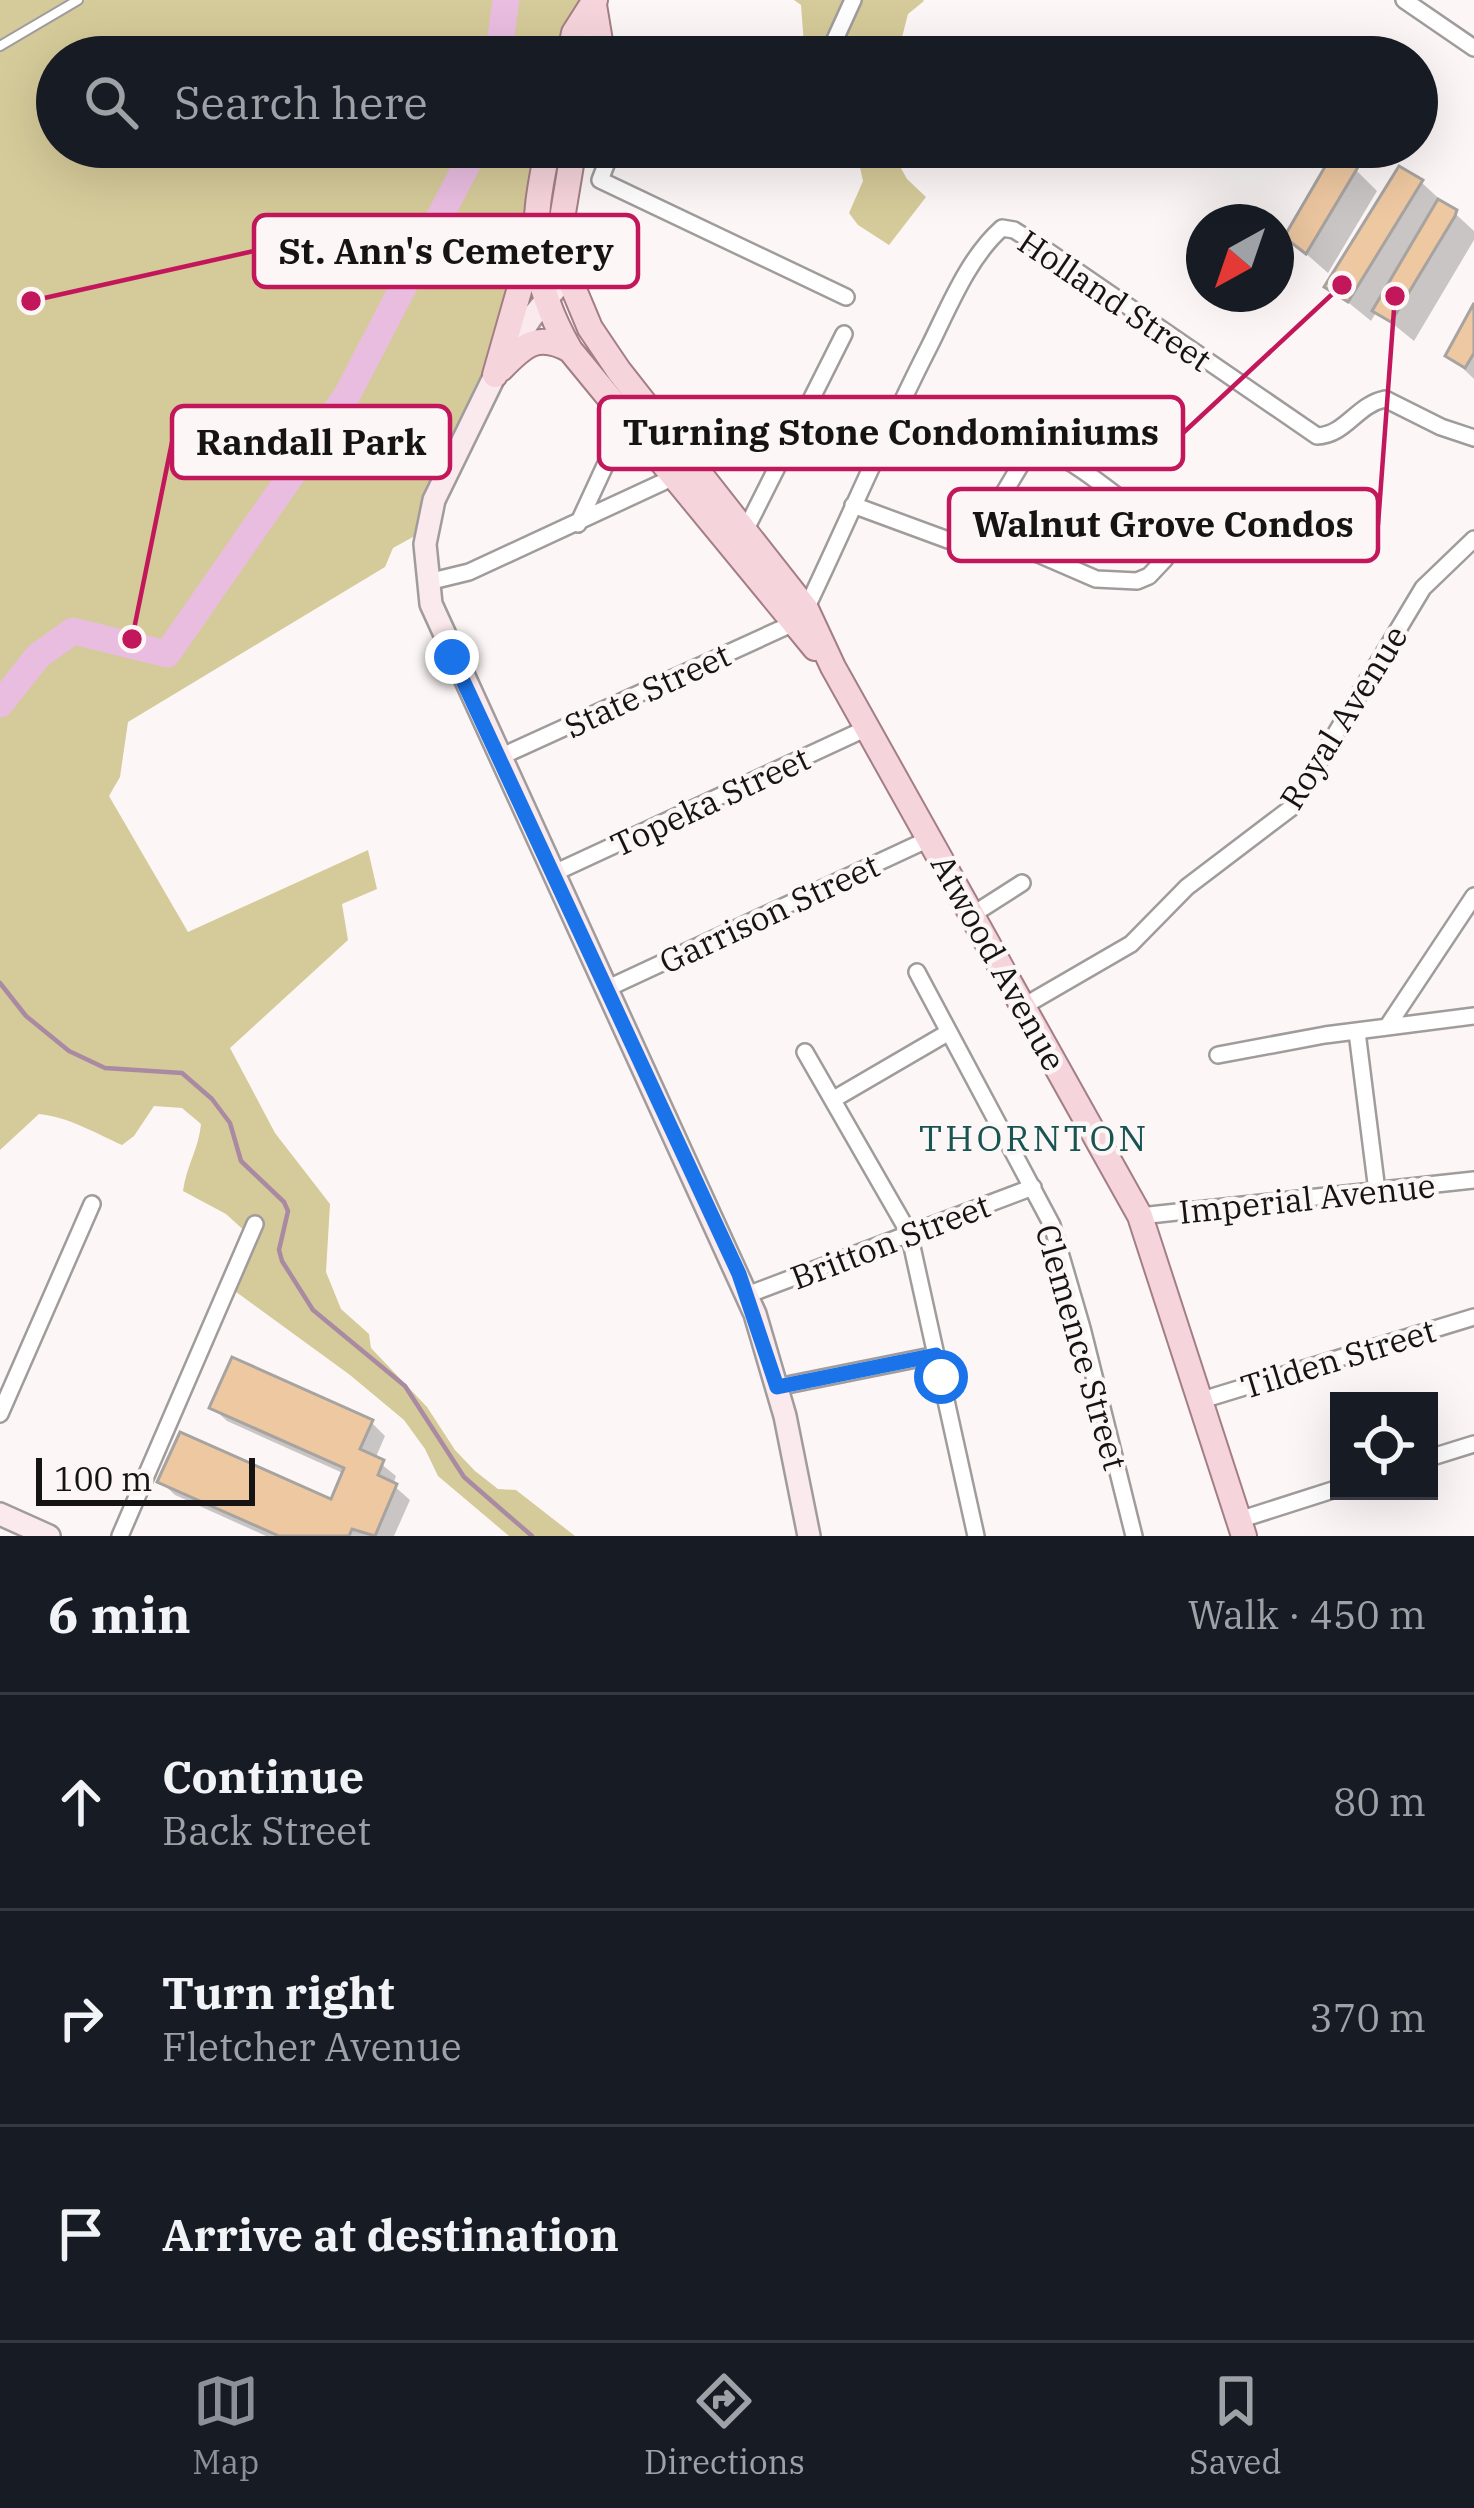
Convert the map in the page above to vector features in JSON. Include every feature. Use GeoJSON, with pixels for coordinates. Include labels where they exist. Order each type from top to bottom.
{"type":"FeatureCollection","features":[{"type":"Feature","properties":{"kind":"main road"},"geometry":{"type":"LineString","coordinates":[[577,36],[595,2]]}},
{"type":"Feature","properties":{"kind":"main road"},"geometry":{"type":"LineString","coordinates":[[595,2],[597,36]]}},
{"type":"Feature","properties":{"kind":"main road","name":"Atwood Avenue"},"geometry":{"type":"LineString","coordinates":[[544,168],[533,234],[544,302],[570,350],[674,477],[800,616]]}},
{"type":"Feature","properties":{"kind":"main road","name":"Atwood Avenue"},"geometry":{"type":"LineString","coordinates":[[570,168],[563,213],[569,273],[590,328],[746,529],[833,668],[1140,1216],[1242,1528]]}},
{"type":"Feature","properties":{"kind":"main road"},"geometry":{"type":"LineString","coordinates":[[495,375],[525,280],[533,234]]}},
{"type":"Feature","properties":{"kind":"main road"},"geometry":{"type":"LineString","coordinates":[[495,375],[528,343],[542,339],[570,350]]}},
{"type":"Feature","properties":{"kind":"street"},"geometry":{"type":"LineString","coordinates":[[837,36],[854,0]]}},
{"type":"Feature","properties":{"kind":"street"},"geometry":{"type":"LineString","coordinates":[[1404,0],[1474,48]]}},
{"type":"Feature","properties":{"kind":"street"},"geometry":{"type":"LineString","coordinates":[[605,168],[600,180],[846,297]]}},
{"type":"Feature","properties":{"kind":"street","name":"Holland Street"},"geometry":{"type":"LineString","coordinates":[[854,506],[863,477],[955,296],[981,251],[1002,228],[1030,240],[1317,436],[1332,435],[1364,405],[1384,399],[1474,438]]}},
{"type":"Feature","properties":{"kind":"street"},"geometry":{"type":"LineString","coordinates":[[569,273],[495,375],[434,500],[425,544],[431,604],[747,1295],[777,1387],[809,1536]]}},
{"type":"Feature","properties":{"kind":"street"},"geometry":{"type":"LineString","coordinates":[[746,529],[844,334]]}},
{"type":"Feature","properties":{"kind":"street"},"geometry":{"type":"LineString","coordinates":[[578,524],[627,418]]}},
{"type":"Feature","properties":{"kind":"street"},"geometry":{"type":"LineString","coordinates":[[800,616],[854,506],[930,535],[1036,553],[1096,579],[1127,583],[1149,576],[1166,559],[1166,545],[1156,530],[1057,454],[1042,450],[1029,451],[1018,463],[975,541]]}},
{"type":"Feature","properties":{"kind":"street"},"geometry":{"type":"LineString","coordinates":[[428,582],[469,572],[674,477]]}},
{"type":"Feature","properties":{"kind":"street","name":"Royal Avenue"},"geometry":{"type":"LineString","coordinates":[[1024,1006],[1131,944],[1168,903],[1291,808],[1424,589],[1474,539]]}},
{"type":"Feature","properties":{"kind":"street","name":"State Street"},"geometry":{"type":"LineString","coordinates":[[500,758],[800,616]]}},
{"type":"Feature","properties":{"kind":"street","name":"Topeka Street"},"geometry":{"type":"LineString","coordinates":[[552,874],[867,728]]}},
{"type":"Feature","properties":{"kind":"street","name":"Garrison Street"},"geometry":{"type":"LineString","coordinates":[[607,989],[931,838]]}},
{"type":"Feature","properties":{"kind":"street"},"geometry":{"type":"LineString","coordinates":[[972,915],[1022,884]]}},
{"type":"Feature","properties":{"kind":"street"},"geometry":{"type":"LineString","coordinates":[[1387,1027],[1474,896]]}},
{"type":"Feature","properties":{"kind":"street","name":"Clemence Street"},"geometry":{"type":"LineString","coordinates":[[917,972],[1052,1225],[1133,1536]]}},
{"type":"Feature","properties":{"kind":"street"},"geometry":{"type":"LineString","coordinates":[[1218,1055],[1474,1016]]}},
{"type":"Feature","properties":{"kind":"street"},"geometry":{"type":"LineString","coordinates":[[1357,1032],[1377,1191]]}},
{"type":"Feature","properties":{"kind":"street"},"geometry":{"type":"LineString","coordinates":[[834,1099],[949,1033]]}},
{"type":"Feature","properties":{"kind":"street"},"geometry":{"type":"LineString","coordinates":[[805,1052],[909,1233],[976,1536]]}},
{"type":"Feature","properties":{"kind":"street","name":"Imperial Avenue"},"geometry":{"type":"LineString","coordinates":[[1140,1216],[1474,1180]]}},
{"type":"Feature","properties":{"kind":"street","name":"Britton Street"},"geometry":{"type":"LineString","coordinates":[[747,1295],[1033,1187]]}},
{"type":"Feature","properties":{"kind":"street"},"geometry":{"type":"LineString","coordinates":[[0,1414],[92,1204]]}},
{"type":"Feature","properties":{"kind":"street"},"geometry":{"type":"LineString","coordinates":[[120,1536],[255,1224]]}},
{"type":"Feature","properties":{"kind":"street","name":"Tilden Street"},"geometry":{"type":"LineString","coordinates":[[1202,1400],[1474,1317]]}},
{"type":"Feature","properties":{"kind":"street"},"geometry":{"type":"LineString","coordinates":[[777,1387],[936,1355]]}},
{"type":"Feature","properties":{"kind":"street"},"geometry":{"type":"LineString","coordinates":[[1438,1456],[1474,1444]]}},
{"type":"Feature","properties":{"kind":"street"},"geometry":{"type":"LineString","coordinates":[[1242,1528],[1330,1492]]}},
{"type":"Feature","properties":{"kind":"street"},"geometry":{"type":"LineString","coordinates":[[0,1514],[49,1536]]}},
{"type":"Feature","properties":{"kind":"lane"},"geometry":{"type":"LineString","coordinates":[[0,46],[78,0]]}},
{"type":"Feature","properties":{"kind":"shaded area"},"geometry":{"type":"Polygon","coordinates":[[[0,0],[599,0],[588,36],[36,36],[36,168],[543,168],[509,328],[422,532],[393,548],[385,567],[128,722],[120,777],[109,796],[188,932],[368,850],[377,889],[342,904],[348,940],[230,1048],[275,1133],[330,1204],[326,1272],[341,1309],[369,1334],[371,1348],[427,1407],[475,1471],[498,1489],[516,1490],[575,1536],[509,1536],[438,1476],[404,1420],[228,1286],[248,1234],[226,1214],[183,1191],[201,1124],[182,1108],[154,1106],[122,1145],[71,1122],[39,1114],[0,1150],[0,0]]]}},
{"type":"Feature","properties":{"kind":"shaded area"},"geometry":{"type":"Polygon","coordinates":[[[794,0],[924,1],[908,14],[902,36],[803,36],[801,5],[794,0]]]}},
{"type":"Feature","properties":{"kind":"shaded area"},"geometry":{"type":"Polygon","coordinates":[[[860,168],[901,168],[926,197],[889,245],[858,225],[849,213],[863,181],[860,168]]]}},
{"type":"Feature","properties":{"kind":"building"},"geometry":{"type":"Polygon","coordinates":[[[1324,168],[1357,168],[1306,254],[1294,245],[1294,220],[1324,168]]]}},
{"type":"Feature","properties":{"kind":"building"},"geometry":{"type":"Polygon","coordinates":[[[1398,168],[1423,180],[1348,302],[1324,287],[1398,168]]]}},
{"type":"Feature","properties":{"kind":"building"},"geometry":{"type":"Polygon","coordinates":[[[1438,199],[1457,210],[1455,216],[1391,322],[1372,311],[1438,199]]]}},
{"type":"Feature","properties":{"kind":"building"},"geometry":{"type":"Polygon","coordinates":[[[1474,303],[1474,353],[1465,368],[1445,356],[1474,303]]]}},
{"type":"Feature","properties":{"kind":"building"},"geometry":{"type":"Polygon","coordinates":[[[232,1357],[373,1420],[360,1449],[384,1460],[378,1475],[397,1484],[375,1536],[352,1529],[349,1536],[279,1536],[157,1482],[180,1432],[331,1499],[344,1468],[209,1408],[232,1357]]]}},
{"type":"Feature","properties":{"kind":"waterway"},"geometry":{"type":"LineString","coordinates":[[501,36],[506,0]]}},
{"type":"Feature","properties":{"kind":"waterway"},"geometry":{"type":"LineString","coordinates":[[0,704],[38,656],[73,631],[167,654],[347,395],[465,168]]}},
{"type":"Feature","properties":{"kind":"waterway"},"geometry":{"type":"LineString","coordinates":[[0,983],[26,1016],[69,1051],[105,1068],[182,1073],[212,1099],[230,1123],[241,1161],[284,1202],[288,1211],[279,1250],[313,1310],[405,1386],[464,1477],[532,1536]]}},
{"type":"Feature","properties":{"kind":"place","name":"Turning Stone Condominiums"},"geometry":{"type":"Point","coordinates":[1342,285]}},
{"type":"Feature","properties":{"kind":"place","name":"Walnut Grove Condos"},"geometry":{"type":"Point","coordinates":[1395,296]}},
{"type":"Feature","properties":{"kind":"place","name":"St. Ann's Cemetery"},"geometry":{"type":"Point","coordinates":[31,301]}},
{"type":"Feature","properties":{"kind":"place","name":"Randall Park"},"geometry":{"type":"Point","coordinates":[132,639]}},
{"type":"Feature","properties":{"kind":"district","name":"THORNTON"},"geometry":{"type":"Point","coordinates":[1034,1137]}},
{"type":"Feature","properties":{"kind":"route"},"geometry":{"type":"LineString","coordinates":[[452,657],[739,1274],[777,1387],[936,1355],[941,1377]]}}]}
